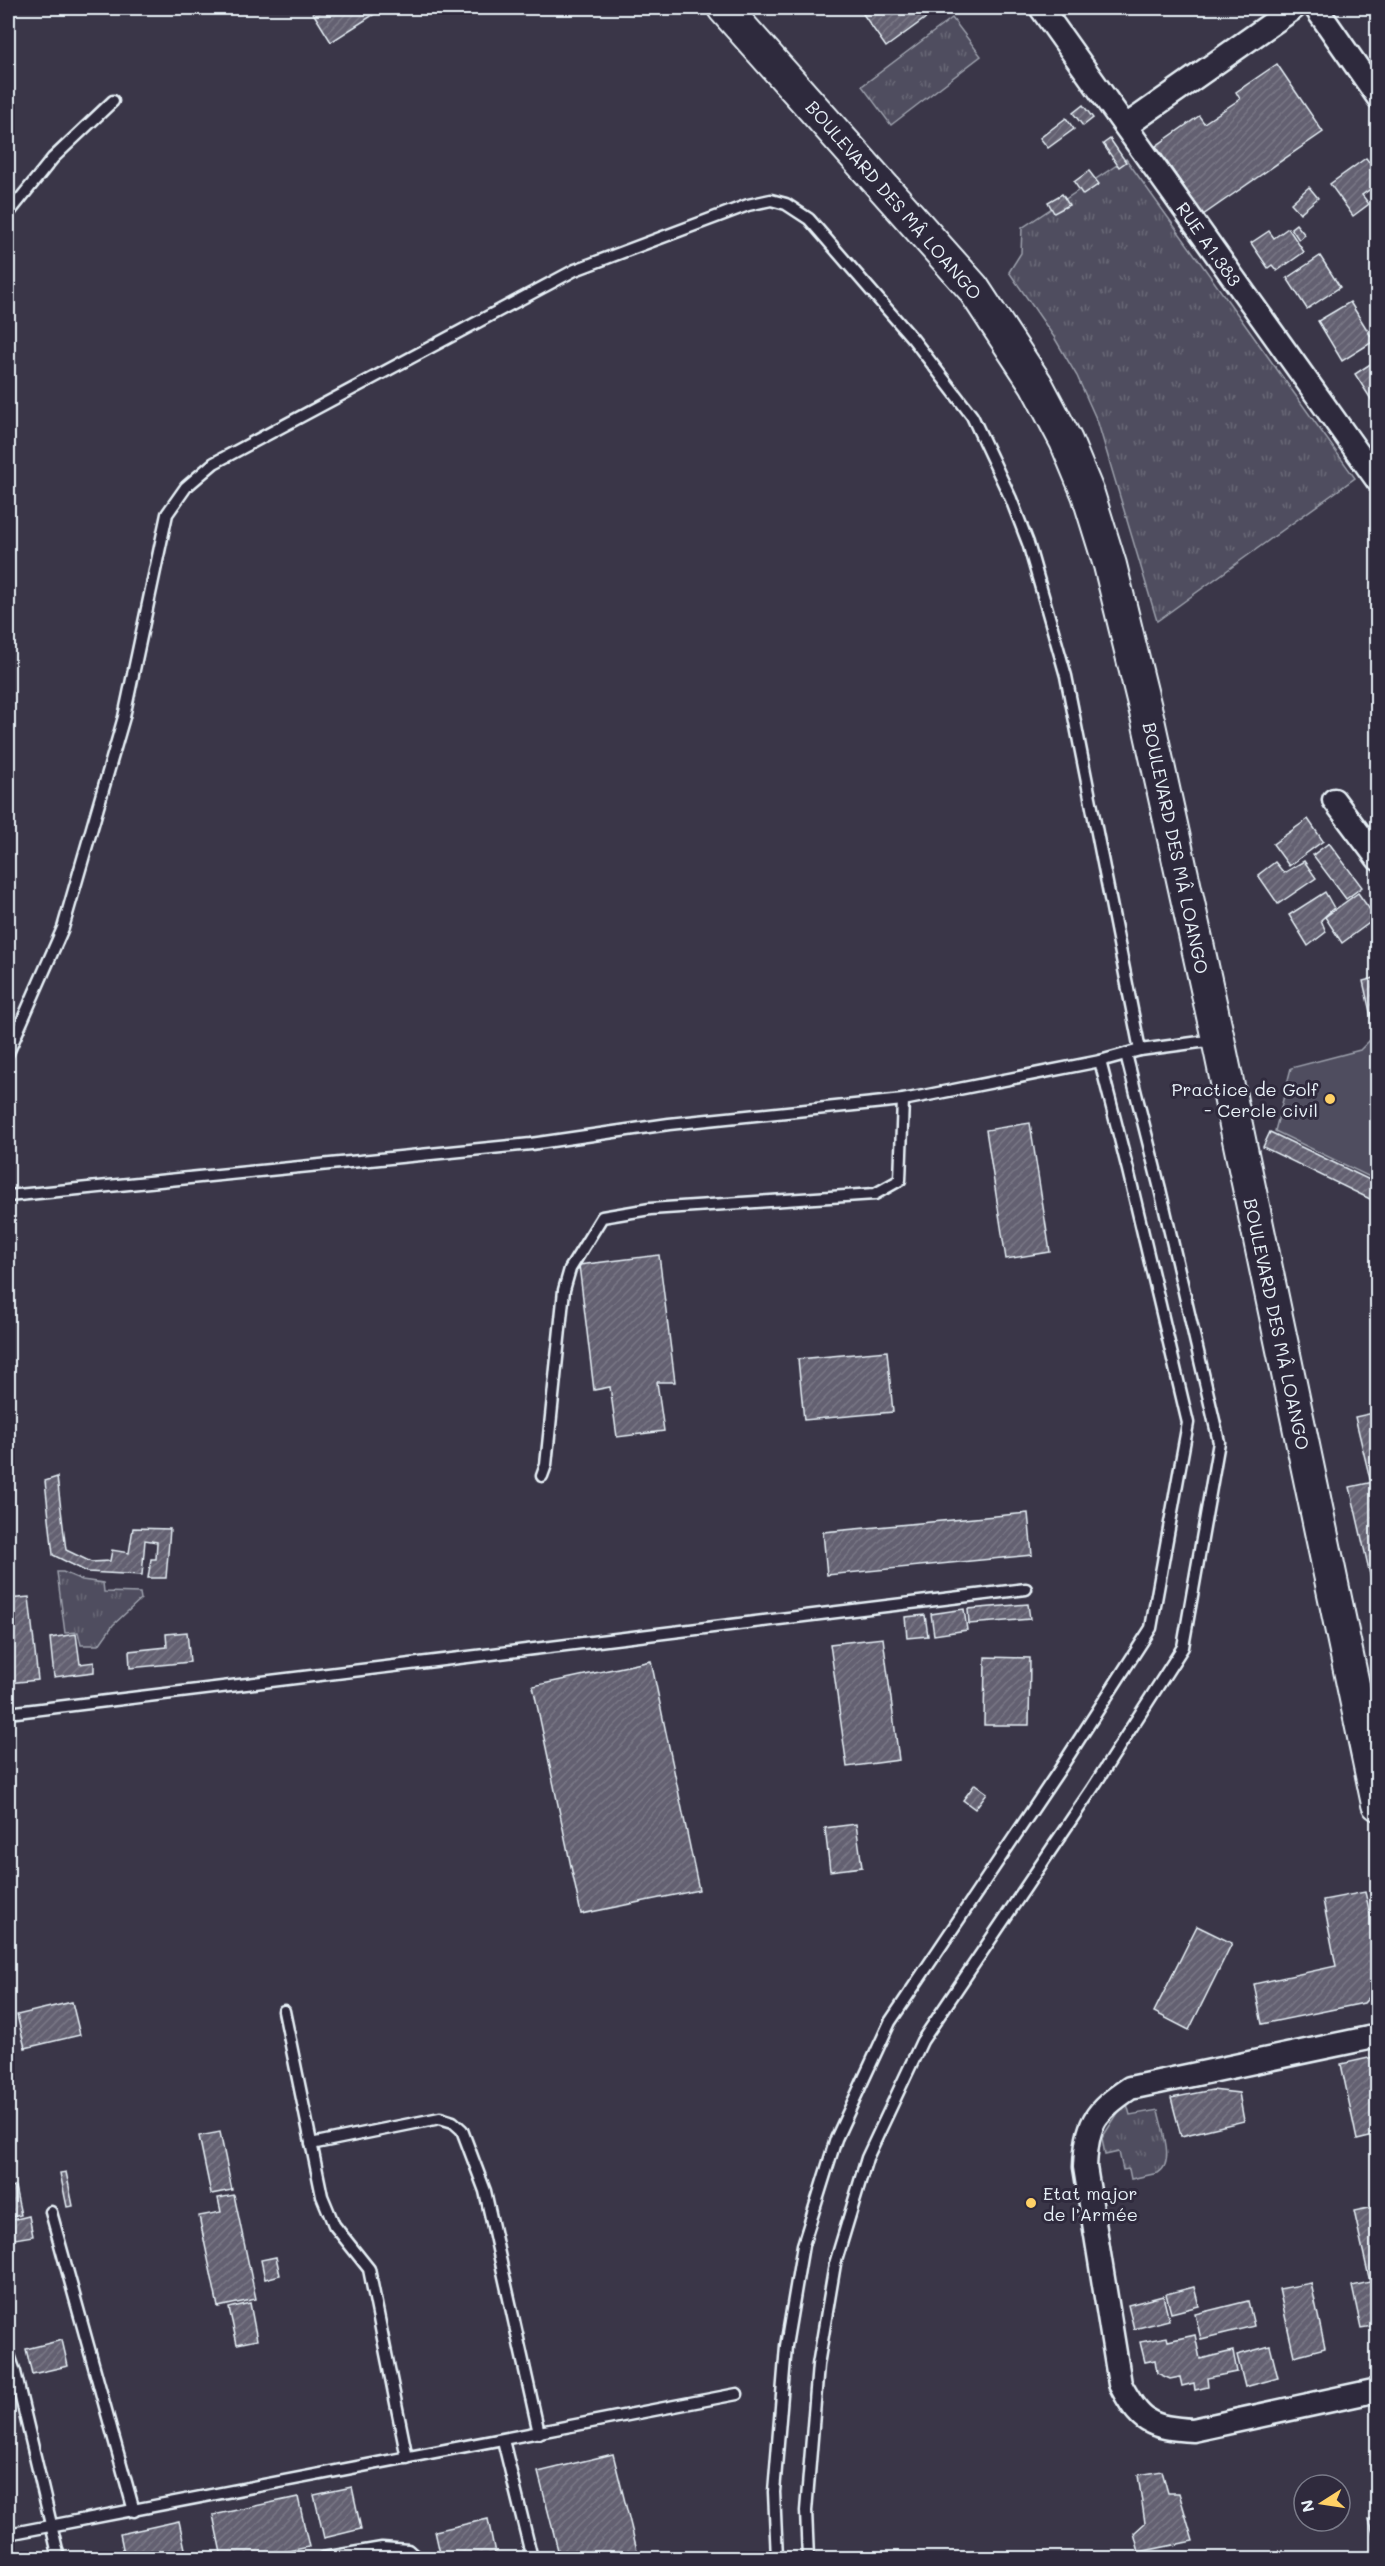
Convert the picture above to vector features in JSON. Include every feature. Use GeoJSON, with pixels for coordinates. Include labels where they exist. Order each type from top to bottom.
{"type":"FeatureCollection","features":[{"type":"Feature","properties":{"kind":"street","name":"BOULEVARD DES MÂ LOANGO"},"geometry":{"type":"LineString","coordinates":[[724,8],[974,288],[1036,384],[1066,441],[1088,494],[1110,565],[1148,720],[1218,1039],[1377,1804]]}},
{"type":"Feature","properties":{"kind":"street","name":"RUE A1.383"},"geometry":{"type":"LineString","coordinates":[[1041,8],[1377,481]]}},
{"type":"Feature","properties":{"kind":"street"},"geometry":{"type":"LineString","coordinates":[[1126,126],[1294,8]]}},
{"type":"Feature","properties":{"kind":"street"},"geometry":{"type":"LineString","coordinates":[[1316,8],[1377,97]]}},
{"type":"Feature","properties":{"kind":"street"},"geometry":{"type":"LineString","coordinates":[[1334,800],[1377,859]]}},
{"type":"Feature","properties":{"kind":"street"},"geometry":{"type":"LineString","coordinates":[[1377,2036],[1130,2088],[1106,2104],[1092,2122],[1086,2145],[1085,2167],[1120,2384],[1130,2403],[1143,2418],[1164,2429],[1193,2430],[1377,2390]]}},
{"type":"Feature","properties":{"kind":"lane"},"geometry":{"type":"LineString","coordinates":[[8,214],[53,158],[113,101]]}},
{"type":"Feature","properties":{"kind":"lane"},"geometry":{"type":"LineString","coordinates":[[8,1053],[63,928],[124,717],[167,514],[186,487],[214,463],[575,270],[748,205],[771,200],[786,204],[809,219],[914,339],[972,416],[1011,499],[1028,543],[1066,676],[1140,1050]]}},
{"type":"Feature","properties":{"kind":"lane"},"geometry":{"type":"LineString","coordinates":[[8,1196],[531,1144],[669,1124],[903,1100],[1100,1061],[1140,1050],[1218,1039]]}},
{"type":"Feature","properties":{"kind":"lane"},"geometry":{"type":"LineString","coordinates":[[808,2559],[806,2511],[818,2365],[835,2264],[867,2158],[922,2041],[1086,1798],[1183,1647],[1220,1442],[1126,1054]]}},
{"type":"Feature","properties":{"kind":"lane"},"geometry":{"type":"LineString","coordinates":[[777,2559],[774,2492],[786,2346],[803,2245],[836,2139],[890,2022],[1060,1769],[1151,1628],[1188,1423],[1100,1061]]}},
{"type":"Feature","properties":{"kind":"lane"},"geometry":{"type":"LineString","coordinates":[[542,1476],[546,1465],[564,1290],[570,1269],[602,1217],[650,1209],[875,1194],[900,1180],[903,1100]]}},
{"type":"Feature","properties":{"kind":"lane"},"geometry":{"type":"LineString","coordinates":[[8,1713],[1026,1588]]}},
{"type":"Feature","properties":{"kind":"lane"},"geometry":{"type":"LineString","coordinates":[[284,2011],[322,2196],[334,2225],[369,2269],[407,2458]]}},
{"type":"Feature","properties":{"kind":"lane"},"geometry":{"type":"LineString","coordinates":[[311,2144],[440,2118],[453,2122],[462,2130],[485,2191],[538,2433]]}},
{"type":"Feature","properties":{"kind":"lane"},"geometry":{"type":"LineString","coordinates":[[51,2212],[134,2511]]}},
{"type":"Feature","properties":{"kind":"lane"},"geometry":{"type":"LineString","coordinates":[[8,2352],[15,2372],[59,2559]]}},
{"type":"Feature","properties":{"kind":"lane"},"geometry":{"type":"LineString","coordinates":[[8,2534],[737,2394]]}},
{"type":"Feature","properties":{"kind":"lane"},"geometry":{"type":"LineString","coordinates":[[502,2440],[532,2559]]}},
{"type":"Feature","properties":{"kind":"lane"},"geometry":{"type":"LineString","coordinates":[[323,2559],[382,2548],[408,2550],[417,2559]]}},
{"type":"Feature","properties":{"kind":"green space"},"geometry":{"type":"Polygon","coordinates":[[[952,18],[981,56],[891,125],[862,86],[952,18]]]}},
{"type":"Feature","properties":{"kind":"green space"},"geometry":{"type":"Polygon","coordinates":[[[1126,159],[1355,478],[1157,621],[1098,423],[1077,376],[1054,337],[1009,272],[1021,253],[1022,228],[1126,159]]]}},
{"type":"Feature","properties":{"kind":"green space","name":"Practice de Golf - Cercle civil"},"geometry":{"type":"Polygon","coordinates":[[[1377,1035],[1378,1169],[1376,1180],[1275,1131],[1291,1068],[1360,1050],[1377,1035]]]}},
{"type":"Feature","properties":{"kind":"green space"},"geometry":{"type":"Polygon","coordinates":[[[57,1572],[63,1572],[82,1580],[103,1583],[104,1592],[140,1593],[141,1599],[113,1625],[99,1645],[81,1645],[78,1632],[65,1633],[57,1572]]]}},
{"type":"Feature","properties":{"kind":"green space"},"geometry":{"type":"Polygon","coordinates":[[[1127,2104],[1130,2115],[1158,2110],[1167,2153],[1163,2168],[1158,2173],[1131,2179],[1129,2169],[1123,2170],[1119,2152],[1105,2155],[1102,2138],[1123,2105],[1127,2104]]]}},
{"type":"Feature","properties":{"kind":"building"},"geometry":{"type":"Polygon","coordinates":[[[310,8],[384,8],[331,42],[310,8]]]}},
{"type":"Feature","properties":{"kind":"building"},"geometry":{"type":"Polygon","coordinates":[[[872,8],[920,8],[927,17],[886,47],[863,14],[872,8]]]}},
{"type":"Feature","properties":{"kind":"building"},"geometry":{"type":"Polygon","coordinates":[[[1277,64],[1323,132],[1203,215],[1156,146],[1199,116],[1204,123],[1240,99],[1236,92],[1277,64]]]}},
{"type":"Feature","properties":{"kind":"building"},"geometry":{"type":"Polygon","coordinates":[[[1083,105],[1093,118],[1083,126],[1073,113],[1083,105]]]}},
{"type":"Feature","properties":{"kind":"building"},"geometry":{"type":"Polygon","coordinates":[[[1066,118],[1074,129],[1048,148],[1040,138],[1066,118]]]}},
{"type":"Feature","properties":{"kind":"building"},"geometry":{"type":"Polygon","coordinates":[[[1110,139],[1126,162],[1119,167],[1103,144],[1110,139]]]}},
{"type":"Feature","properties":{"kind":"building"},"geometry":{"type":"Polygon","coordinates":[[[1366,158],[1378,174],[1378,184],[1362,195],[1369,204],[1353,216],[1330,184],[1366,158]]]}},
{"type":"Feature","properties":{"kind":"building"},"geometry":{"type":"Polygon","coordinates":[[[1089,171],[1099,184],[1083,195],[1074,182],[1089,171]]]}},
{"type":"Feature","properties":{"kind":"building"},"geometry":{"type":"Polygon","coordinates":[[[1309,187],[1318,198],[1300,213],[1291,203],[1309,187]]]}},
{"type":"Feature","properties":{"kind":"building"},"geometry":{"type":"Polygon","coordinates":[[[1062,194],[1069,205],[1054,213],[1048,202],[1062,194]]]}},
{"type":"Feature","properties":{"kind":"building"},"geometry":{"type":"Polygon","coordinates":[[[1296,224],[1305,235],[1299,240],[1291,228],[1296,224]]]}},
{"type":"Feature","properties":{"kind":"building"},"geometry":{"type":"Polygon","coordinates":[[[1288,228],[1304,252],[1277,271],[1272,265],[1268,268],[1251,243],[1269,231],[1274,238],[1288,228]]]}},
{"type":"Feature","properties":{"kind":"building"},"geometry":{"type":"Polygon","coordinates":[[[1320,256],[1340,287],[1307,309],[1287,278],[1320,256]]]}},
{"type":"Feature","properties":{"kind":"building"},"geometry":{"type":"Polygon","coordinates":[[[1350,302],[1374,341],[1342,361],[1318,321],[1350,302]]]}},
{"type":"Feature","properties":{"kind":"building"},"geometry":{"type":"Polygon","coordinates":[[[1378,359],[1378,406],[1376,407],[1355,374],[1378,359]]]}},
{"type":"Feature","properties":{"kind":"building"},"geometry":{"type":"Polygon","coordinates":[[[1308,819],[1323,841],[1289,866],[1273,844],[1308,819]]]}},
{"type":"Feature","properties":{"kind":"building"},"geometry":{"type":"Polygon","coordinates":[[[1329,843],[1362,887],[1346,899],[1313,855],[1329,843]]]}},
{"type":"Feature","properties":{"kind":"building"},"geometry":{"type":"Polygon","coordinates":[[[1304,861],[1316,878],[1278,904],[1258,875],[1275,862],[1284,873],[1304,861]]]}},
{"type":"Feature","properties":{"kind":"building"},"geometry":{"type":"Polygon","coordinates":[[[1325,892],[1334,908],[1321,920],[1326,932],[1308,946],[1289,915],[1325,892]]]}},
{"type":"Feature","properties":{"kind":"building"},"geometry":{"type":"Polygon","coordinates":[[[1358,893],[1376,918],[1342,943],[1325,917],[1358,893]]]}},
{"type":"Feature","properties":{"kind":"building"},"geometry":{"type":"Polygon","coordinates":[[[1378,977],[1378,1020],[1372,1021],[1363,981],[1378,977]]]}},
{"type":"Feature","properties":{"kind":"building"},"geometry":{"type":"Polygon","coordinates":[[[1030,1123],[1050,1252],[1006,1259],[986,1130],[1030,1123]]]}},
{"type":"Feature","properties":{"kind":"building"},"geometry":{"type":"Polygon","coordinates":[[[1270,1132],[1378,1184],[1378,1195],[1374,1201],[1263,1147],[1270,1132]]]}},
{"type":"Feature","properties":{"kind":"building"},"geometry":{"type":"Polygon","coordinates":[[[659,1255],[675,1382],[657,1382],[664,1431],[617,1437],[610,1387],[594,1390],[579,1265],[659,1255]]]}},
{"type":"Feature","properties":{"kind":"building"},"geometry":{"type":"Polygon","coordinates":[[[887,1351],[893,1412],[804,1420],[798,1359],[887,1351]]]}},
{"type":"Feature","properties":{"kind":"building"},"geometry":{"type":"Polygon","coordinates":[[[1378,1412],[1378,1478],[1370,1479],[1355,1417],[1378,1412]]]}},
{"type":"Feature","properties":{"kind":"building"},"geometry":{"type":"Polygon","coordinates":[[[57,1477],[66,1550],[91,1562],[110,1561],[112,1550],[129,1553],[133,1528],[170,1529],[166,1578],[148,1578],[151,1559],[156,1559],[157,1542],[145,1540],[142,1575],[87,1572],[53,1555],[45,1481],[57,1477]]]}},
{"type":"Feature","properties":{"kind":"building"},"geometry":{"type":"Polygon","coordinates":[[[1378,1481],[1378,1600],[1376,1601],[1350,1487],[1378,1481]]]}},
{"type":"Feature","properties":{"kind":"building"},"geometry":{"type":"Polygon","coordinates":[[[1028,1513],[1032,1555],[827,1575],[823,1532],[1028,1513]]]}},
{"type":"Feature","properties":{"kind":"building"},"geometry":{"type":"Polygon","coordinates":[[[29,1597],[38,1680],[8,1683],[8,1599],[29,1597]]]}},
{"type":"Feature","properties":{"kind":"building"},"geometry":{"type":"Polygon","coordinates":[[[1028,1604],[1030,1619],[969,1624],[968,1609],[1028,1604]]]}},
{"type":"Feature","properties":{"kind":"building"},"geometry":{"type":"Polygon","coordinates":[[[964,1609],[967,1630],[934,1635],[931,1614],[964,1609]]]}},
{"type":"Feature","properties":{"kind":"building"},"geometry":{"type":"Polygon","coordinates":[[[925,1615],[928,1636],[907,1638],[905,1617],[925,1615]]]}},
{"type":"Feature","properties":{"kind":"building"},"geometry":{"type":"Polygon","coordinates":[[[187,1632],[190,1662],[130,1668],[129,1651],[167,1647],[166,1634],[187,1632]]]}},
{"type":"Feature","properties":{"kind":"building"},"geometry":{"type":"Polygon","coordinates":[[[76,1634],[80,1664],[94,1662],[94,1672],[54,1677],[50,1638],[76,1634]]]}},
{"type":"Feature","properties":{"kind":"building"},"geometry":{"type":"Polygon","coordinates":[[[883,1638],[899,1760],[847,1767],[830,1644],[883,1638]]]}},
{"type":"Feature","properties":{"kind":"building"},"geometry":{"type":"Polygon","coordinates":[[[985,1657],[1030,1658],[1029,1725],[984,1725],[985,1657]]]}},
{"type":"Feature","properties":{"kind":"building"},"geometry":{"type":"Polygon","coordinates":[[[651,1661],[699,1890],[581,1914],[533,1686],[651,1661]]]}},
{"type":"Feature","properties":{"kind":"building"},"geometry":{"type":"Polygon","coordinates":[[[975,1784],[987,1793],[975,1809],[963,1800],[975,1784]]]}},
{"type":"Feature","properties":{"kind":"building"},"geometry":{"type":"Polygon","coordinates":[[[856,1824],[862,1867],[830,1871],[825,1828],[856,1824]]]}},
{"type":"Feature","properties":{"kind":"building"},"geometry":{"type":"Polygon","coordinates":[[[1365,1892],[1378,1948],[1377,1989],[1364,2003],[1262,2024],[1254,1984],[1336,1966],[1323,1900],[1365,1892]]]}},
{"type":"Feature","properties":{"kind":"building"},"geometry":{"type":"Polygon","coordinates":[[[1197,1926],[1232,1943],[1189,2030],[1154,2012],[1197,1926]]]}},
{"type":"Feature","properties":{"kind":"building"},"geometry":{"type":"Polygon","coordinates":[[[72,2002],[80,2035],[25,2048],[17,2015],[72,2002]]]}},
{"type":"Feature","properties":{"kind":"building"},"geometry":{"type":"Polygon","coordinates":[[[1378,2056],[1378,2135],[1357,2140],[1341,2064],[1378,2056]]]}},
{"type":"Feature","properties":{"kind":"building"},"geometry":{"type":"Polygon","coordinates":[[[1212,2090],[1239,2093],[1244,2121],[1181,2136],[1171,2098],[1212,2090]]]}},
{"type":"Feature","properties":{"kind":"building"},"geometry":{"type":"Polygon","coordinates":[[[220,2132],[232,2190],[211,2194],[199,2136],[220,2132]]]}},
{"type":"Feature","properties":{"kind":"building"},"geometry":{"type":"Polygon","coordinates":[[[66,2172],[73,2206],[67,2207],[60,2173],[66,2172]]]}},
{"type":"Feature","properties":{"kind":"building"},"geometry":{"type":"Polygon","coordinates":[[[15,2187],[21,2215],[12,2217],[8,2189],[15,2187]]]}},
{"type":"Feature","properties":{"kind":"building"},"geometry":{"type":"Polygon","coordinates":[[[234,2195],[256,2299],[218,2307],[199,2216],[221,2212],[218,2198],[234,2195]]]}},
{"type":"Feature","properties":{"kind":"building"},"geometry":{"type":"Polygon","coordinates":[[[1378,2206],[1378,2325],[1361,2328],[1352,2286],[1370,2282],[1354,2211],[1378,2206]]]}},
{"type":"Feature","properties":{"kind":"building"},"geometry":{"type":"Polygon","coordinates":[[[29,2216],[33,2236],[15,2239],[12,2220],[29,2216]]]}},
{"type":"Feature","properties":{"kind":"building"},"geometry":{"type":"Polygon","coordinates":[[[276,2257],[280,2275],[265,2279],[261,2260],[276,2257]]]}},
{"type":"Feature","properties":{"kind":"building"},"geometry":{"type":"Polygon","coordinates":[[[1311,2283],[1325,2348],[1294,2356],[1279,2289],[1311,2283]]]}},
{"type":"Feature","properties":{"kind":"building"},"geometry":{"type":"Polygon","coordinates":[[[1194,2287],[1199,2306],[1171,2313],[1166,2294],[1194,2287]]]}},
{"type":"Feature","properties":{"kind":"building"},"geometry":{"type":"Polygon","coordinates":[[[1163,2296],[1169,2320],[1134,2329],[1128,2305],[1163,2296]]]}},
{"type":"Feature","properties":{"kind":"building"},"geometry":{"type":"Polygon","coordinates":[[[1248,2301],[1254,2326],[1201,2339],[1195,2314],[1248,2301]]]}},
{"type":"Feature","properties":{"kind":"building"},"geometry":{"type":"Polygon","coordinates":[[[250,2303],[257,2340],[237,2344],[229,2308],[250,2303]]]}},
{"type":"Feature","properties":{"kind":"building"},"geometry":{"type":"Polygon","coordinates":[[[1195,2335],[1200,2359],[1233,2351],[1237,2372],[1207,2378],[1208,2387],[1195,2390],[1194,2383],[1182,2386],[1180,2377],[1170,2379],[1157,2373],[1155,2360],[1145,2362],[1140,2342],[1167,2337],[1168,2341],[1195,2335]]]}},
{"type":"Feature","properties":{"kind":"building"},"geometry":{"type":"Polygon","coordinates":[[[62,2340],[68,2366],[32,2374],[26,2349],[62,2340]]]}},
{"type":"Feature","properties":{"kind":"building"},"geometry":{"type":"Polygon","coordinates":[[[1270,2346],[1278,2378],[1245,2387],[1237,2355],[1270,2346]]]}},
{"type":"Feature","properties":{"kind":"building"},"geometry":{"type":"Polygon","coordinates":[[[613,2454],[639,2558],[560,2558],[538,2472],[613,2454]]]}},
{"type":"Feature","properties":{"kind":"building"},"geometry":{"type":"Polygon","coordinates":[[[1162,2471],[1168,2493],[1179,2493],[1193,2541],[1139,2552],[1134,2533],[1145,2523],[1138,2475],[1162,2471]]]}},
{"type":"Feature","properties":{"kind":"building"},"geometry":{"type":"Polygon","coordinates":[[[352,2487],[361,2529],[324,2538],[314,2495],[352,2487]]]}},
{"type":"Feature","properties":{"kind":"building"},"geometry":{"type":"Polygon","coordinates":[[[298,2497],[309,2547],[255,2558],[222,2558],[213,2515],[298,2497]]]}},
{"type":"Feature","properties":{"kind":"building"},"geometry":{"type":"Polygon","coordinates":[[[1378,2517],[1378,2539],[1375,2540],[1369,2519],[1378,2517]]]}},
{"type":"Feature","properties":{"kind":"building"},"geometry":{"type":"Polygon","coordinates":[[[488,2519],[496,2558],[441,2558],[435,2531],[488,2519]]]}},
{"type":"Feature","properties":{"kind":"building"},"geometry":{"type":"Polygon","coordinates":[[[179,2521],[187,2558],[125,2558],[120,2534],[179,2521]]]}},
{"type":"Feature","properties":{"kind":"place","name":"Practice de Golf - Cercle civil"},"geometry":{"type":"Point","coordinates":[1330,1099]}},
{"type":"Feature","properties":{"kind":"place","name":"Etat major de l'Armée"},"geometry":{"type":"Point","coordinates":[1031,2203]}}]}
